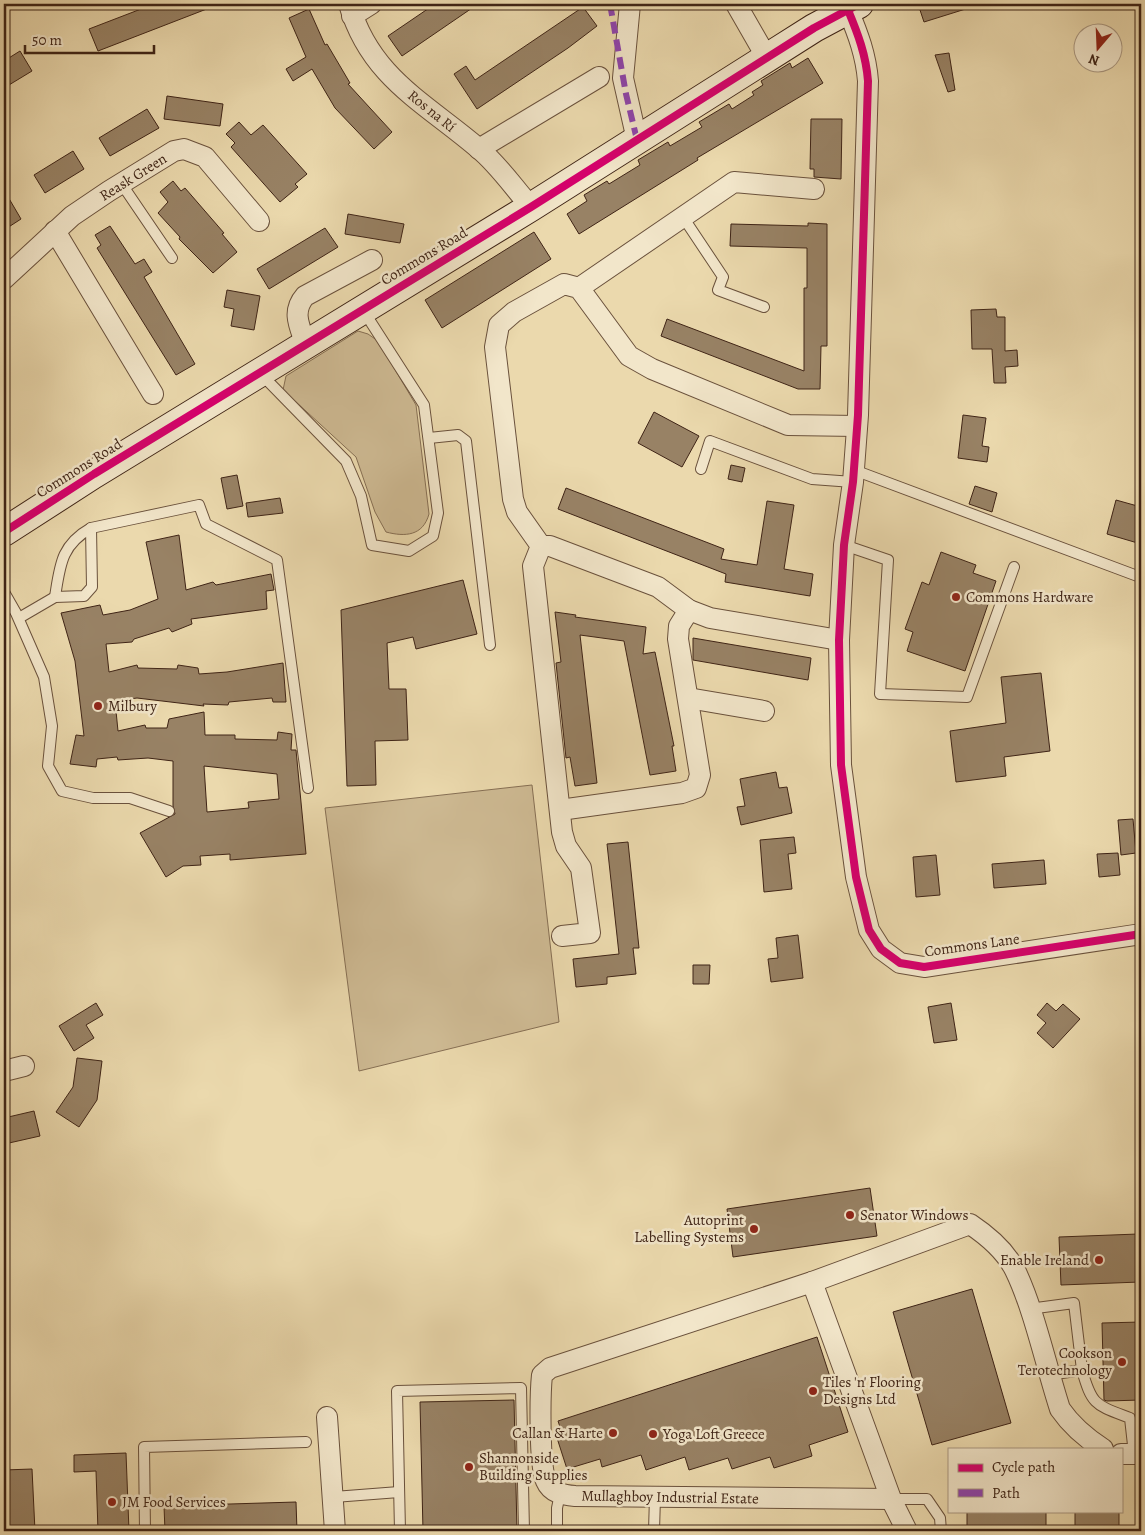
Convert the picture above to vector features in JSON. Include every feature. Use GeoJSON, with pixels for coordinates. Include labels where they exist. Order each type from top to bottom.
{"type":"FeatureCollection","features":[{"type":"Feature","properties":{"kind":"street"},"geometry":{"type":"LineString","coordinates":[[351,10],[371,4]]}},
{"type":"Feature","properties":{"kind":"street"},"geometry":{"type":"LineString","coordinates":[[630,4],[623,78],[637,140]]}},
{"type":"Feature","properties":{"kind":"street"},"geometry":{"type":"LineString","coordinates":[[736,4],[767,58]]}},
{"type":"Feature","properties":{"kind":"street","name":"Commons Road"},"geometry":{"type":"LineString","coordinates":[[4,532],[259,372],[531,207],[767,58],[854,7]]}},
{"type":"Feature","properties":{"kind":"street","name":"Commons Lane"},"geometry":{"type":"LineString","coordinates":[[854,7],[866,58],[868,81],[857,426],[844,545],[839,640],[841,765],[856,877],[869,930],[881,949],[900,963],[924,966],[1141,934]]}},
{"type":"Feature","properties":{"kind":"street","name":"Ros na Rí"},"geometry":{"type":"LineString","coordinates":[[351,10],[356,28],[383,70],[406,92],[480,148],[531,207]]}},
{"type":"Feature","properties":{"kind":"street"},"geometry":{"type":"LineString","coordinates":[[480,148],[599,77]]}},
{"type":"Feature","properties":{"kind":"street","name":"Reask Green"},"geometry":{"type":"LineString","coordinates":[[4,279],[72,216],[174,151],[184,149],[194,151],[206,157],[259,221]]}},
{"type":"Feature","properties":{"kind":"street"},"geometry":{"type":"LineString","coordinates":[[579,288],[734,182],[814,189]]}},
{"type":"Feature","properties":{"kind":"street"},"geometry":{"type":"LineString","coordinates":[[55,231],[153,394]]}},
{"type":"Feature","properties":{"kind":"street"},"geometry":{"type":"LineString","coordinates":[[306,345],[299,325],[298,304],[306,296],[372,260]]}},
{"type":"Feature","properties":{"kind":"street"},"geometry":{"type":"LineString","coordinates":[[541,546],[517,512],[513,499],[495,347],[498,325],[514,312],[564,284],[579,288],[630,356],[652,369],[788,425],[857,426]]}},
{"type":"Feature","properties":{"kind":"street"},"geometry":{"type":"LineString","coordinates":[[541,546],[550,546],[658,587],[689,610],[710,618],[839,640]]}},
{"type":"Feature","properties":{"kind":"street"},"geometry":{"type":"LineString","coordinates":[[541,546],[533,566],[562,832],[566,846],[581,868],[590,933],[562,936]]}},
{"type":"Feature","properties":{"kind":"street"},"geometry":{"type":"LineString","coordinates":[[560,810],[682,793],[696,788],[700,775],[678,639],[679,626],[689,610]]}},
{"type":"Feature","properties":{"kind":"street"},"geometry":{"type":"LineString","coordinates":[[688,698],[764,711]]}},
{"type":"Feature","properties":{"kind":"street"},"geometry":{"type":"LineString","coordinates":[[4,1071],[24,1066]]}},
{"type":"Feature","properties":{"kind":"street","name":"Mullaghboy Industrial Estate"},"geometry":{"type":"LineString","coordinates":[[891,1499],[575,1496],[560,1494],[554,1491],[546,1481],[543,1468],[542,1375],[550,1368],[812,1282],[970,1224],[991,1238],[1015,1268],[1060,1409],[1068,1421],[1088,1440],[1100,1448]]}},
{"type":"Feature","properties":{"kind":"street"},"geometry":{"type":"LineString","coordinates":[[812,1282],[891,1499],[907,1531]]}},
{"type":"Feature","properties":{"kind":"street"},"geometry":{"type":"LineString","coordinates":[[327,1417],[335,1531]]}},
{"type":"Feature","properties":{"kind":"lane"},"geometry":{"type":"LineString","coordinates":[[121,183],[172,258]]}},
{"type":"Feature","properties":{"kind":"lane"},"geometry":{"type":"LineString","coordinates":[[683,217],[722,277],[718,290],[764,307]]}},
{"type":"Feature","properties":{"kind":"lane"},"geometry":{"type":"LineString","coordinates":[[259,372],[346,461],[361,496],[372,545],[409,551],[434,536],[438,513],[424,405],[363,310]]}},
{"type":"Feature","properties":{"kind":"lane"},"geometry":{"type":"LineString","coordinates":[[429,438],[458,435],[466,441],[490,645]]}},
{"type":"Feature","properties":{"kind":"lane"},"geometry":{"type":"LineString","coordinates":[[701,469],[710,441],[812,480],[853,476],[1140,577]]}},
{"type":"Feature","properties":{"kind":"lane"},"geometry":{"type":"LineString","coordinates":[[55,597],[60,561],[75,537],[91,528],[200,505],[206,524],[277,560],[308,788]]}},
{"type":"Feature","properties":{"kind":"lane"},"geometry":{"type":"LineString","coordinates":[[19,618],[55,597],[84,596],[92,587],[91,528]]}},
{"type":"Feature","properties":{"kind":"lane"},"geometry":{"type":"LineString","coordinates":[[844,545],[888,560],[880,694],[967,697],[1014,567]]}},
{"type":"Feature","properties":{"kind":"lane"},"geometry":{"type":"LineString","coordinates":[[4,592],[19,618],[44,677],[52,726],[48,766],[62,791],[93,798],[130,798],[169,811]]}},
{"type":"Feature","properties":{"kind":"lane"},"geometry":{"type":"LineString","coordinates":[[1029,1309],[1074,1304],[1082,1370],[1088,1394],[1099,1406],[1130,1418],[1132,1454]]}},
{"type":"Feature","properties":{"kind":"lane"},"geometry":{"type":"LineString","coordinates":[[1049,1375],[1082,1370]]}},
{"type":"Feature","properties":{"kind":"lane"},"geometry":{"type":"LineString","coordinates":[[400,1531],[397,1391],[521,1388],[524,1531]]}},
{"type":"Feature","properties":{"kind":"lane"},"geometry":{"type":"LineString","coordinates":[[145,1531],[144,1447],[306,1442]]}},
{"type":"Feature","properties":{"kind":"lane"},"geometry":{"type":"LineString","coordinates":[[334,1497],[399,1492]]}},
{"type":"Feature","properties":{"kind":"lane"},"geometry":{"type":"LineString","coordinates":[[557,1531],[557,1508],[560,1494]]}},
{"type":"Feature","properties":{"kind":"lane"},"geometry":{"type":"LineString","coordinates":[[654,1531],[655,1497]]}},
{"type":"Feature","properties":{"kind":"lane"},"geometry":{"type":"LineString","coordinates":[[891,1499],[927,1499],[940,1518],[940,1531]]}},
{"type":"Feature","properties":{"kind":"shaded area"},"geometry":{"type":"Polygon","coordinates":[[[358,331],[368,334],[378,341],[416,405],[429,514],[422,527],[412,533],[386,532],[375,512],[356,457],[283,390],[286,376],[358,331]]]}},
{"type":"Feature","properties":{"kind":"shaded area"},"geometry":{"type":"Polygon","coordinates":[[[532,785],[559,1022],[359,1071],[325,808],[532,785]]]}},
{"type":"Feature","properties":{"kind":"building"},"geometry":{"type":"Polygon","coordinates":[[[154,4],[217,5],[98,51],[89,29],[154,4]]]}},
{"type":"Feature","properties":{"kind":"building"},"geometry":{"type":"Polygon","coordinates":[[[435,4],[478,4],[402,56],[388,36],[435,4]]]}},
{"type":"Feature","properties":{"kind":"building"},"geometry":{"type":"Polygon","coordinates":[[[918,4],[971,4],[972,7],[924,22],[918,4]]]}},
{"type":"Feature","properties":{"kind":"building"},"geometry":{"type":"Polygon","coordinates":[[[583,7],[597,26],[568,48],[477,109],[454,74],[466,66],[475,80],[583,7]]]}},
{"type":"Feature","properties":{"kind":"building"},"geometry":{"type":"Polygon","coordinates":[[[309,9],[325,45],[327,44],[350,83],[348,84],[392,132],[374,149],[335,108],[312,69],[293,81],[286,69],[306,57],[289,18],[309,9]]]}},
{"type":"Feature","properties":{"kind":"building"},"geometry":{"type":"Polygon","coordinates":[[[20,51],[32,71],[4,88],[4,61],[20,51]]]}},
{"type":"Feature","properties":{"kind":"building"},"geometry":{"type":"Polygon","coordinates":[[[949,53],[955,90],[948,92],[935,55],[949,53]]]}},
{"type":"Feature","properties":{"kind":"building"},"geometry":{"type":"Polygon","coordinates":[[[808,58],[823,83],[697,158],[698,160],[579,234],[567,214],[587,201],[584,195],[607,181],[609,184],[640,165],[638,160],[668,142],[670,146],[702,127],[699,122],[729,104],[732,109],[754,95],[752,92],[763,85],[761,81],[790,63],[792,68],[808,58]]]}},
{"type":"Feature","properties":{"kind":"building"},"geometry":{"type":"Polygon","coordinates":[[[167,96],[223,104],[220,126],[164,119],[167,96]]]}},
{"type":"Feature","properties":{"kind":"building"},"geometry":{"type":"Polygon","coordinates":[[[147,109],[159,128],[110,156],[99,138],[147,109]]]}},
{"type":"Feature","properties":{"kind":"building"},"geometry":{"type":"Polygon","coordinates":[[[811,119],[842,119],[841,179],[814,177],[814,169],[810,169],[811,119]]]}},
{"type":"Feature","properties":{"kind":"building"},"geometry":{"type":"Polygon","coordinates":[[[239,122],[251,135],[263,125],[307,174],[295,184],[298,187],[280,202],[231,147],[235,143],[226,134],[239,122]]]}},
{"type":"Feature","properties":{"kind":"building"},"geometry":{"type":"Polygon","coordinates":[[[73,151],[84,169],[45,193],[34,175],[73,151]]]}},
{"type":"Feature","properties":{"kind":"building"},"geometry":{"type":"Polygon","coordinates":[[[173,181],[181,191],[185,188],[224,233],[222,234],[237,252],[213,273],[179,239],[180,237],[158,213],[168,202],[160,192],[173,181]]]}},
{"type":"Feature","properties":{"kind":"building"},"geometry":{"type":"Polygon","coordinates":[[[4,190],[21,219],[4,230],[4,190]]]}},
{"type":"Feature","properties":{"kind":"building"},"geometry":{"type":"Polygon","coordinates":[[[348,214],[404,224],[400,243],[345,234],[348,214]]]}},
{"type":"Feature","properties":{"kind":"building"},"geometry":{"type":"Polygon","coordinates":[[[808,223],[827,224],[827,346],[821,346],[820,389],[798,389],[661,336],[667,319],[804,371],[804,288],[807,288],[807,248],[730,246],[731,224],[808,226],[808,223]]]}},
{"type":"Feature","properties":{"kind":"building"},"geometry":{"type":"Polygon","coordinates":[[[110,226],[135,264],[144,259],[152,272],[144,277],[195,364],[176,375],[97,248],[101,245],[95,235],[110,226]]]}},
{"type":"Feature","properties":{"kind":"building"},"geometry":{"type":"Polygon","coordinates":[[[325,228],[338,247],[269,289],[257,269],[325,228]]]}},
{"type":"Feature","properties":{"kind":"building"},"geometry":{"type":"Polygon","coordinates":[[[534,232],[551,259],[442,328],[425,300],[534,232]]]}},
{"type":"Feature","properties":{"kind":"building"},"geometry":{"type":"Polygon","coordinates":[[[227,290],[260,296],[254,330],[231,326],[234,309],[224,307],[227,290]]]}},
{"type":"Feature","properties":{"kind":"building"},"geometry":{"type":"Polygon","coordinates":[[[996,309],[997,317],[1005,317],[1005,351],[1017,350],[1018,366],[1005,367],[1006,383],[994,383],[992,349],[972,349],[971,310],[996,309]]]}},
{"type":"Feature","properties":{"kind":"building"},"geometry":{"type":"Polygon","coordinates":[[[654,412],[699,436],[682,467],[638,443],[654,412]]]}},
{"type":"Feature","properties":{"kind":"building"},"geometry":{"type":"Polygon","coordinates":[[[963,415],[986,418],[982,446],[989,447],[987,462],[958,458],[963,415]]]}},
{"type":"Feature","properties":{"kind":"building"},"geometry":{"type":"Polygon","coordinates":[[[731,465],[745,468],[742,482],[728,479],[731,465]]]}},
{"type":"Feature","properties":{"kind":"building"},"geometry":{"type":"Polygon","coordinates":[[[237,475],[243,506],[227,509],[221,478],[237,475]]]}},
{"type":"Feature","properties":{"kind":"building"},"geometry":{"type":"Polygon","coordinates":[[[975,486],[997,493],[992,512],[969,504],[975,486]]]}},
{"type":"Feature","properties":{"kind":"building"},"geometry":{"type":"Polygon","coordinates":[[[566,488],[724,549],[721,559],[757,565],[767,501],[794,505],[784,569],[813,574],[810,596],[725,582],[726,574],[558,509],[566,488]]]}},
{"type":"Feature","properties":{"kind":"building"},"geometry":{"type":"Polygon","coordinates":[[[280,498],[283,513],[248,517],[246,503],[280,498]]]}},
{"type":"Feature","properties":{"kind":"building"},"geometry":{"type":"Polygon","coordinates":[[[1116,500],[1141,507],[1141,544],[1107,534],[1116,500]]]}},
{"type":"Feature","properties":{"kind":"building","name":"Milbury"},"geometry":{"type":"Polygon","coordinates":[[[179,535],[186,590],[213,582],[216,585],[271,574],[274,590],[266,591],[267,609],[191,619],[192,624],[172,632],[169,628],[134,639],[132,642],[106,644],[109,672],[137,665],[138,668],[177,669],[178,665],[198,668],[199,674],[227,672],[283,663],[286,702],[273,702],[272,698],[229,702],[228,705],[203,704],[204,706],[137,698],[115,701],[118,731],[145,725],[146,728],[167,728],[169,719],[204,712],[205,735],[235,735],[235,739],[277,740],[278,732],[292,734],[291,750],[296,750],[306,854],[230,860],[230,854],[200,856],[201,865],[183,866],[166,877],[140,833],[175,814],[173,806],[173,761],[148,758],[118,760],[117,757],[97,759],[96,767],[70,764],[76,735],[84,736],[75,661],[61,613],[100,605],[103,615],[130,610],[158,599],[146,542],[179,535]],[[204,766],[207,812],[249,808],[248,802],[279,799],[277,774],[204,766]]]}},
{"type":"Feature","properties":{"kind":"building"},"geometry":{"type":"Polygon","coordinates":[[[941,552],[976,565],[973,573],[996,581],[965,671],[907,651],[913,632],[905,629],[922,582],[929,585],[941,552]]]}},
{"type":"Feature","properties":{"kind":"building"},"geometry":{"type":"Polygon","coordinates":[[[463,580],[477,634],[416,649],[413,637],[387,643],[389,689],[406,689],[408,740],[375,741],[376,785],[347,786],[341,610],[463,580]]]}},
{"type":"Feature","properties":{"kind":"building"},"geometry":{"type":"Polygon","coordinates":[[[555,612],[576,615],[575,617],[646,627],[643,654],[655,652],[674,746],[672,746],[676,771],[650,775],[624,641],[580,635],[597,783],[575,786],[570,757],[566,758],[556,663],[561,662],[555,612]]]}},
{"type":"Feature","properties":{"kind":"building"},"geometry":{"type":"Polygon","coordinates":[[[693,638],[811,658],[808,680],[693,660],[693,638]]]}},
{"type":"Feature","properties":{"kind":"building"},"geometry":{"type":"Polygon","coordinates":[[[1041,673],[1050,751],[1004,757],[1006,776],[956,782],[950,731],[1006,723],[1001,677],[1041,673]]]}},
{"type":"Feature","properties":{"kind":"building"},"geometry":{"type":"Polygon","coordinates":[[[776,772],[779,788],[787,787],[792,813],[741,825],[737,807],[745,806],[740,779],[776,772]]]}},
{"type":"Feature","properties":{"kind":"building"},"geometry":{"type":"Polygon","coordinates":[[[1133,819],[1136,853],[1121,855],[1118,820],[1133,819]]]}},
{"type":"Feature","properties":{"kind":"building"},"geometry":{"type":"Polygon","coordinates":[[[794,837],[796,853],[788,854],[792,889],[764,892],[760,840],[794,837]]]}},
{"type":"Feature","properties":{"kind":"building"},"geometry":{"type":"Polygon","coordinates":[[[628,842],[639,948],[633,948],[636,974],[607,977],[607,984],[576,987],[573,959],[619,954],[607,844],[628,842]]]}},
{"type":"Feature","properties":{"kind":"building"},"geometry":{"type":"Polygon","coordinates":[[[1118,853],[1120,875],[1099,877],[1097,854],[1118,853]]]}},
{"type":"Feature","properties":{"kind":"building"},"geometry":{"type":"Polygon","coordinates":[[[936,855],[940,895],[916,897],[913,857],[936,855]]]}},
{"type":"Feature","properties":{"kind":"building"},"geometry":{"type":"Polygon","coordinates":[[[1044,860],[1046,884],[994,888],[992,864],[1044,860]]]}},
{"type":"Feature","properties":{"kind":"building"},"geometry":{"type":"Polygon","coordinates":[[[798,935],[803,978],[771,982],[768,959],[778,958],[776,938],[798,935]]]}},
{"type":"Feature","properties":{"kind":"building"},"geometry":{"type":"Polygon","coordinates":[[[693,965],[710,965],[709,984],[693,984],[693,965]]]}},
{"type":"Feature","properties":{"kind":"building"},"geometry":{"type":"Polygon","coordinates":[[[96,1003],[103,1015],[86,1025],[94,1038],[74,1051],[59,1026],[96,1003]]]}},
{"type":"Feature","properties":{"kind":"building"},"geometry":{"type":"Polygon","coordinates":[[[951,1003],[957,1040],[934,1043],[928,1007],[951,1003]]]}},
{"type":"Feature","properties":{"kind":"building"},"geometry":{"type":"Polygon","coordinates":[[[1047,1003],[1056,1011],[1063,1004],[1080,1019],[1053,1048],[1037,1033],[1046,1023],[1037,1015],[1047,1003]]]}},
{"type":"Feature","properties":{"kind":"building"},"geometry":{"type":"Polygon","coordinates":[[[77,1058],[102,1061],[97,1100],[79,1127],[56,1112],[73,1087],[77,1058]]]}},
{"type":"Feature","properties":{"kind":"building"},"geometry":{"type":"Polygon","coordinates":[[[34,1111],[40,1136],[9,1143],[4,1118],[34,1111]]]}},
{"type":"Feature","properties":{"kind":"building"},"geometry":{"type":"Polygon","coordinates":[[[870,1188],[877,1236],[733,1257],[727,1209],[870,1188]]]}},
{"type":"Feature","properties":{"kind":"building","name":"Enable Ireland"},"geometry":{"type":"Polygon","coordinates":[[[1138,1234],[1140,1282],[1061,1285],[1059,1237],[1138,1234]]]}},
{"type":"Feature","properties":{"kind":"building"},"geometry":{"type":"Polygon","coordinates":[[[972,1289],[1011,1423],[932,1445],[893,1312],[972,1289]]]}},
{"type":"Feature","properties":{"kind":"building","name":"Cookson Terotechnology"},"geometry":{"type":"Polygon","coordinates":[[[1141,1322],[1141,1400],[1104,1400],[1102,1323],[1141,1322]]]}},
{"type":"Feature","properties":{"kind":"building"},"geometry":{"type":"Polygon","coordinates":[[[817,1337],[848,1432],[809,1445],[812,1456],[774,1468],[770,1457],[732,1469],[728,1458],[689,1470],[685,1457],[646,1470],[641,1455],[602,1467],[600,1459],[567,1469],[557,1438],[563,1436],[558,1421],[817,1337]]]}},
{"type":"Feature","properties":{"kind":"building","name":"Shannonside Building Supplies"},"geometry":{"type":"Polygon","coordinates":[[[514,1400],[517,1531],[423,1531],[420,1402],[514,1400]]]}},
{"type":"Feature","properties":{"kind":"building","name":"JM Food Services"},"geometry":{"type":"Polygon","coordinates":[[[126,1453],[129,1531],[98,1531],[96,1471],[74,1472],[74,1455],[126,1453]]]}},
{"type":"Feature","properties":{"kind":"building"},"geometry":{"type":"Polygon","coordinates":[[[32,1469],[35,1531],[4,1531],[4,1470],[32,1469]]]}},
{"type":"Feature","properties":{"kind":"building"},"geometry":{"type":"Polygon","coordinates":[[[296,1502],[297,1531],[165,1531],[164,1506],[296,1502]]]}},
{"type":"Feature","properties":{"kind":"building"},"geometry":{"type":"Polygon","coordinates":[[[967,1512],[1046,1512],[1046,1531],[967,1531],[967,1512]]]}},
{"type":"Feature","properties":{"kind":"building"},"geometry":{"type":"Polygon","coordinates":[[[1075,1512],[1119,1512],[1119,1531],[1075,1531],[1075,1512]]]}},
{"type":"Feature","properties":{"kind":"marked path"},"geometry":{"type":"LineString","coordinates":[[610,4],[626,94],[637,140]]}},
{"type":"Feature","properties":{"kind":"cycle path"},"geometry":{"type":"LineString","coordinates":[[4,532],[94,474],[531,207],[814,28],[859,4]]}},
{"type":"Feature","properties":{"kind":"cycle path"},"geometry":{"type":"LineString","coordinates":[[848,10],[861,45],[868,81],[858,415],[853,482],[844,545],[839,640],[841,765],[856,877],[869,930],[881,949],[900,963],[924,967],[1141,934]]}},
{"type":"Feature","properties":{"kind":"place","name":"Commons Hardware"},"geometry":{"type":"Point","coordinates":[956,597]}},
{"type":"Feature","properties":{"kind":"place","name":"Milbury"},"geometry":{"type":"Point","coordinates":[98,706]}},
{"type":"Feature","properties":{"kind":"place","name":"Senator Windows"},"geometry":{"type":"Point","coordinates":[850,1215]}},
{"type":"Feature","properties":{"kind":"place","name":"Autoprint Labelling Systems"},"geometry":{"type":"Point","coordinates":[754,1229]}},
{"type":"Feature","properties":{"kind":"place","name":"Enable Ireland"},"geometry":{"type":"Point","coordinates":[1099,1260]}},
{"type":"Feature","properties":{"kind":"place","name":"Cookson Terotechnology"},"geometry":{"type":"Point","coordinates":[1122,1362]}},
{"type":"Feature","properties":{"kind":"place","name":"Tiles 'n' Flooring Designs Ltd"},"geometry":{"type":"Point","coordinates":[813,1391]}},
{"type":"Feature","properties":{"kind":"place","name":"Callan & Harte"},"geometry":{"type":"Point","coordinates":[613,1433]}},
{"type":"Feature","properties":{"kind":"place","name":"Yoga Loft Greece"},"geometry":{"type":"Point","coordinates":[653,1434]}},
{"type":"Feature","properties":{"kind":"place","name":"Shannonside Building Supplies"},"geometry":{"type":"Point","coordinates":[469,1467]}},
{"type":"Feature","properties":{"kind":"place","name":"JM Food Services"},"geometry":{"type":"Point","coordinates":[112,1502]}}]}
